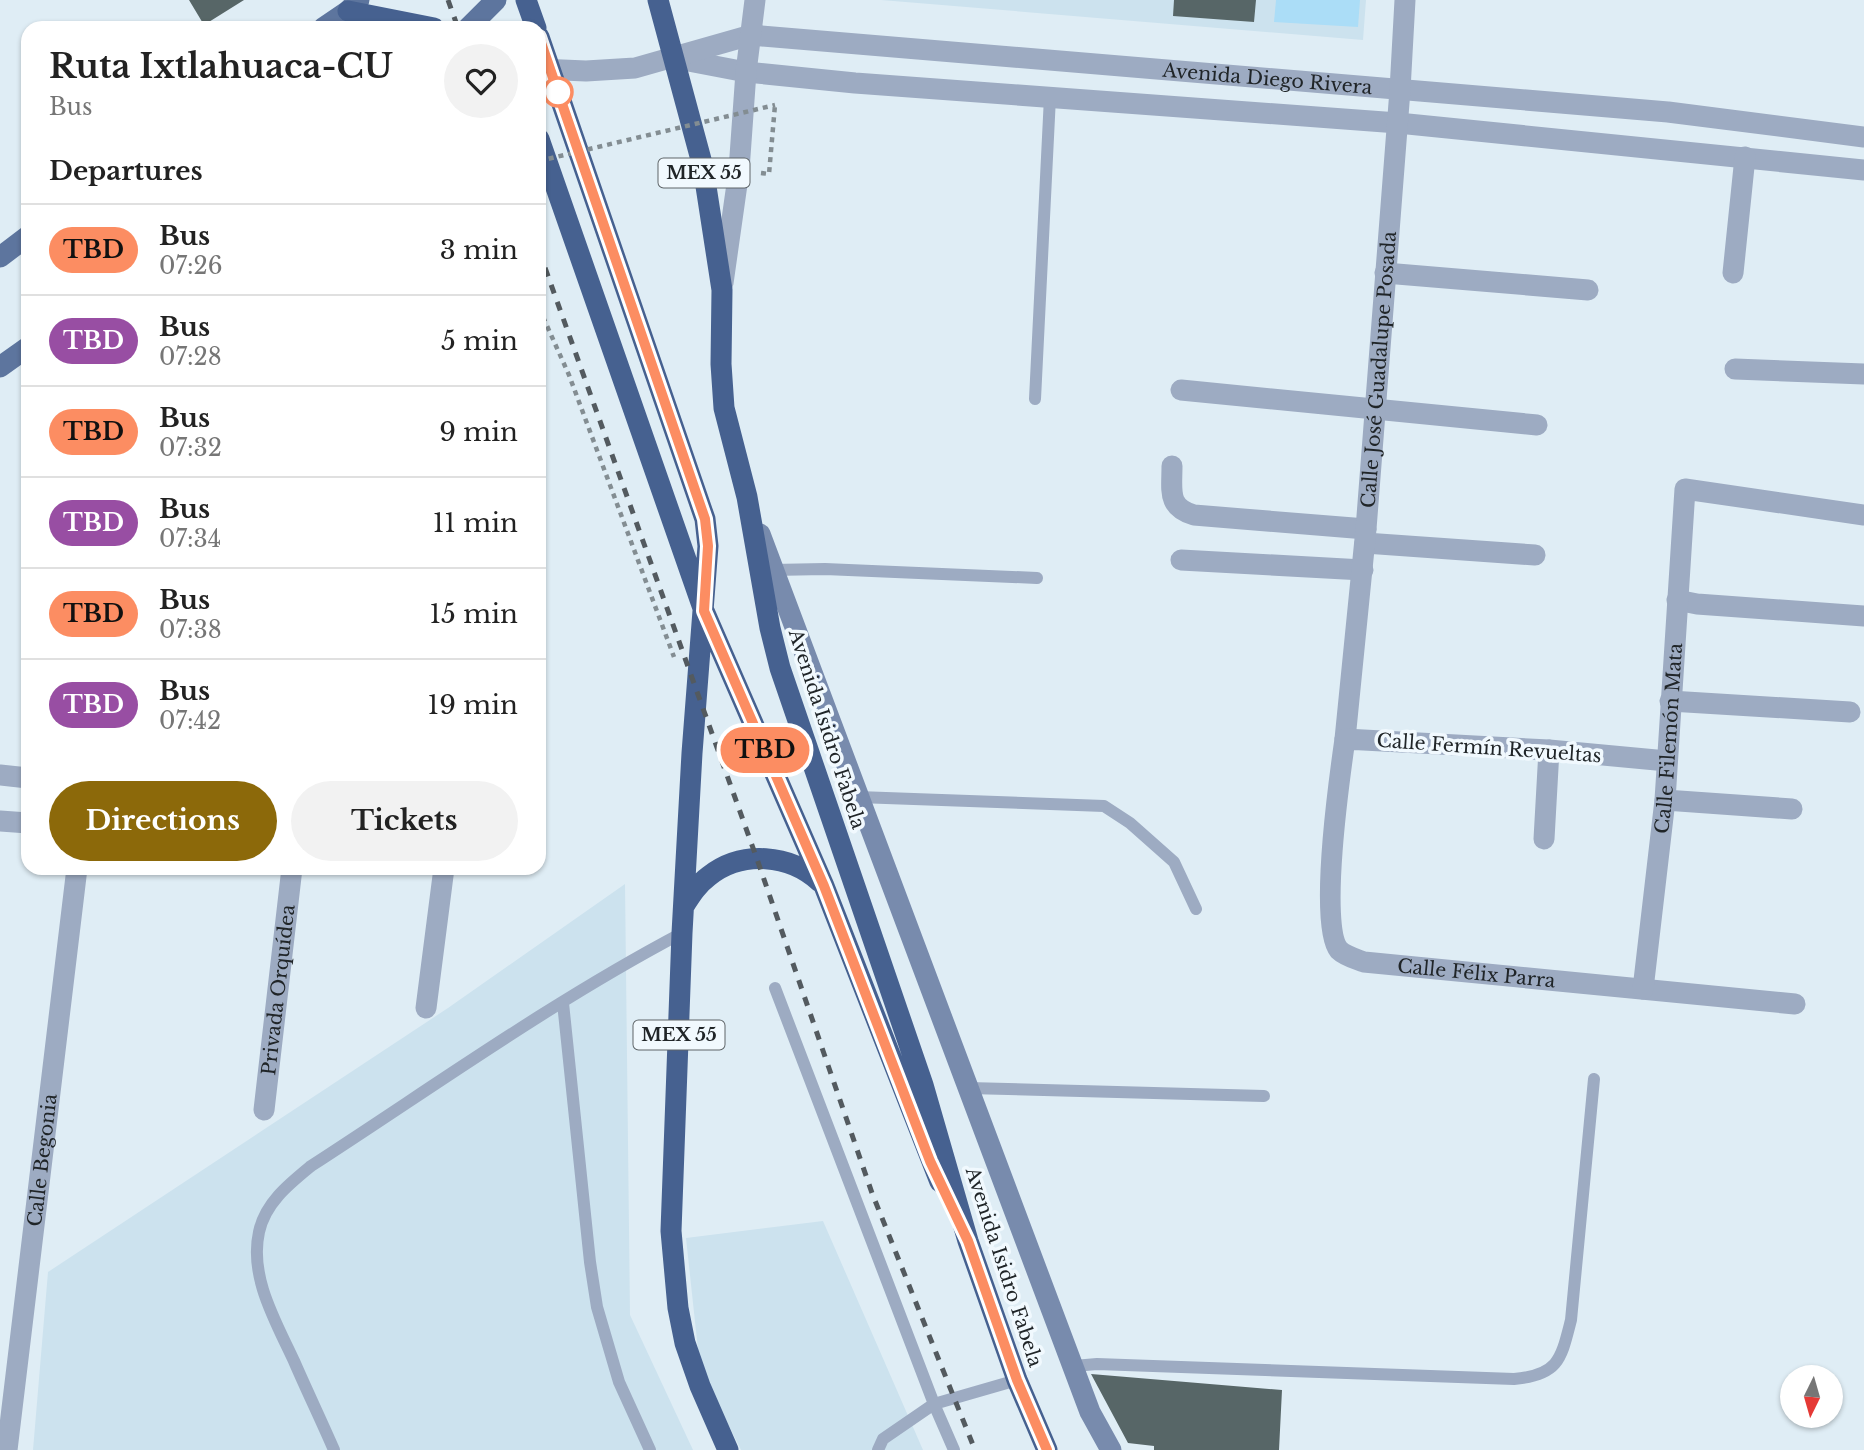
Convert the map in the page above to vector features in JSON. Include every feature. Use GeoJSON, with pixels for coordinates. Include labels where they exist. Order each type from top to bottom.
{"type":"FeatureCollection","features":[{"type":"Feature","properties":{"kind":"highway"},"geometry":{"type":"LineString","coordinates":[[526,0],[534,21]]}},
{"type":"Feature","properties":{"kind":"highway","name":"Avenida Isidro Fabela"},"geometry":{"type":"LineString","coordinates":[[658,0],[703,167],[722,290],[721,364],[724,408],[747,498],[770,628],[780,668],[923,1085],[968,1241],[1017,1380],[1047,1450]]}},
{"type":"Feature","properties":{"kind":"highway"},"geometry":{"type":"LineString","coordinates":[[354,5],[410,21]]}},
{"type":"Feature","properties":{"kind":"highway","name":"MEX 55"},"geometry":{"type":"LineString","coordinates":[[546,73],[705,519],[708,546],[682,933],[671,1231],[673,1270],[685,1343],[700,1386],[728,1450]]}},
{"type":"Feature","properties":{"kind":"highway"},"geometry":{"type":"LineString","coordinates":[[546,159],[704,611],[824,886],[930,1161],[968,1241]]}},
{"type":"Feature","properties":{"kind":"highway"},"geometry":{"type":"LineString","coordinates":[[684,906],[699,884],[710,874],[726,866],[750,860],[778,860],[795,864],[807,870],[824,886]]}},
{"type":"Feature","properties":{"kind":"main road"},"geometry":{"type":"LineString","coordinates":[[475,21],[496,0]]}},
{"type":"Feature","properties":{"kind":"main road"},"geometry":{"type":"LineString","coordinates":[[332,21],[354,5]]}},
{"type":"Feature","properties":{"kind":"main road"},"geometry":{"type":"LineString","coordinates":[[0,257],[21,241]]}},
{"type":"Feature","properties":{"kind":"main road"},"geometry":{"type":"LineString","coordinates":[[0,367],[21,352]]}},
{"type":"Feature","properties":{"kind":"main road","name":"MEX 55"},"geometry":{"type":"LineString","coordinates":[[747,498],[1090,1412],[1111,1450]]}},
{"type":"Feature","properties":{"kind":"street"},"geometry":{"type":"LineString","coordinates":[[722,290],[739,170],[746,72],[755,0]]}},
{"type":"Feature","properties":{"kind":"street","name":"Calle José Guadalupe Posada"},"geometry":{"type":"LineString","coordinates":[[1345,738],[1366,536],[1405,0]]}},
{"type":"Feature","properties":{"kind":"street","name":"Avenida Diego Rivera"},"geometry":{"type":"LineString","coordinates":[[546,70],[635,68],[751,35],[1668,112],[1864,137]]}},
{"type":"Feature","properties":{"kind":"street"},"geometry":{"type":"LineString","coordinates":[[855,83],[859,45]]}},
{"type":"Feature","properties":{"kind":"street","name":"Avenida Diego Rivera"},"geometry":{"type":"LineString","coordinates":[[674,58],[746,72],[855,83],[1398,123],[1864,170]]}},
{"type":"Feature","properties":{"kind":"street"},"geometry":{"type":"LineString","coordinates":[[1733,273],[1745,157]]}},
{"type":"Feature","properties":{"kind":"street"},"geometry":{"type":"LineString","coordinates":[[1385,273],[1588,290]]}},
{"type":"Feature","properties":{"kind":"street"},"geometry":{"type":"LineString","coordinates":[[1735,369],[1864,374]]}},
{"type":"Feature","properties":{"kind":"street"},"geometry":{"type":"LineString","coordinates":[[1181,390],[1537,425]]}},
{"type":"Feature","properties":{"kind":"street"},"geometry":{"type":"LineString","coordinates":[[1172,466],[1174,503],[1181,511],[1194,515],[1535,555]]}},
{"type":"Feature","properties":{"kind":"street","name":"Calle Filemón Mata"},"geometry":{"type":"LineString","coordinates":[[1643,989],[1665,800],[1685,489],[1864,515]]}},
{"type":"Feature","properties":{"kind":"street"},"geometry":{"type":"LineString","coordinates":[[1181,560],[1363,570]]}},
{"type":"Feature","properties":{"kind":"street"},"geometry":{"type":"LineString","coordinates":[[1676,600],[1697,604],[1864,616]]}},
{"type":"Feature","properties":{"kind":"street"},"geometry":{"type":"LineString","coordinates":[[1670,701],[1850,712]]}},
{"type":"Feature","properties":{"kind":"street","name":"Calle Fermín Revueltas"},"geometry":{"type":"LineString","coordinates":[[1345,738],[1549,750],[1667,761]]}},
{"type":"Feature","properties":{"kind":"street","name":"Calle Félix Parra"},"geometry":{"type":"LineString","coordinates":[[1345,738],[1330,913],[1332,933],[1339,950],[1364,962],[1796,1004]]}},
{"type":"Feature","properties":{"kind":"street"},"geometry":{"type":"LineString","coordinates":[[1544,839],[1549,750]]}},
{"type":"Feature","properties":{"kind":"street"},"geometry":{"type":"LineString","coordinates":[[0,775],[21,777]]}},
{"type":"Feature","properties":{"kind":"street"},"geometry":{"type":"LineString","coordinates":[[1665,800],[1792,809]]}},
{"type":"Feature","properties":{"kind":"street"},"geometry":{"type":"LineString","coordinates":[[0,821],[21,822]]}},
{"type":"Feature","properties":{"kind":"street","name":"Calle Begonia"},"geometry":{"type":"LineString","coordinates":[[7,1450],[76,875]]}},
{"type":"Feature","properties":{"kind":"street","name":"Privada Orquídea"},"geometry":{"type":"LineString","coordinates":[[264,1110],[291,875]]}},
{"type":"Feature","properties":{"kind":"street"},"geometry":{"type":"LineString","coordinates":[[426,1008],[444,875]]}},
{"type":"Feature","properties":{"kind":"lane"},"geometry":{"type":"LineString","coordinates":[[1035,400],[1050,97]]}},
{"type":"Feature","properties":{"kind":"lane"},"geometry":{"type":"LineString","coordinates":[[772,570],[825,569],[1037,578]]}},
{"type":"Feature","properties":{"kind":"lane"},"geometry":{"type":"LineString","coordinates":[[858,797],[1104,806],[1130,823],[1174,862],[1196,909]]}},
{"type":"Feature","properties":{"kind":"lane"},"geometry":{"type":"LineString","coordinates":[[334,1450],[265,1298],[257,1265],[259,1233],[270,1205],[311,1166],[563,1003],[637,957],[682,933]]}},
{"type":"Feature","properties":{"kind":"lane"},"geometry":{"type":"LineString","coordinates":[[775,988],[954,1450]]}},
{"type":"Feature","properties":{"kind":"lane"},"geometry":{"type":"LineString","coordinates":[[563,1003],[597,1307],[619,1382],[650,1450]]}},
{"type":"Feature","properties":{"kind":"lane"},"geometry":{"type":"LineString","coordinates":[[1074,1366],[1097,1364],[1514,1379],[1534,1377],[1552,1370],[1562,1354],[1571,1320],[1594,1079]]}},
{"type":"Feature","properties":{"kind":"lane"},"geometry":{"type":"LineString","coordinates":[[968,1088],[1264,1097]]}},
{"type":"Feature","properties":{"kind":"lane"},"geometry":{"type":"LineString","coordinates":[[878,1450],[883,1438],[934,1404],[1017,1380]]}},
{"type":"Feature","properties":{"kind":"path"},"geometry":{"type":"LineString","coordinates":[[546,159],[775,105],[769,174]]}},
{"type":"Feature","properties":{"kind":"path"},"geometry":{"type":"LineString","coordinates":[[546,324],[569,375],[676,661]]}},
{"type":"Feature","properties":{"kind":"shaded area"},"geometry":{"type":"Polygon","coordinates":[[[881,0],[1366,0],[1363,40],[881,0]]]}},
{"type":"Feature","properties":{"kind":"shaded area"},"geometry":{"type":"Polygon","coordinates":[[[1276,0],[1360,0],[1358,27],[1274,22],[1276,0]]]}},
{"type":"Feature","properties":{"kind":"shaded area"},"geometry":{"type":"Polygon","coordinates":[[[625,884],[630,1315],[693,1450],[33,1450],[48,1272],[448,1008],[625,884]]]}},
{"type":"Feature","properties":{"kind":"shaded area"},"geometry":{"type":"Polygon","coordinates":[[[823,1221],[923,1450],[741,1450],[700,1368],[686,1238],[823,1221]]]}},
{"type":"Feature","properties":{"kind":"building"},"geometry":{"type":"Polygon","coordinates":[[[189,0],[244,0],[210,21],[202,21],[189,0]]]}},
{"type":"Feature","properties":{"kind":"building"},"geometry":{"type":"Polygon","coordinates":[[[1174,0],[1256,0],[1254,22],[1173,16],[1174,0]]]}},
{"type":"Feature","properties":{"kind":"building"},"geometry":{"type":"Polygon","coordinates":[[[1091,1374],[1282,1390],[1279,1450],[1154,1450],[1154,1446],[1128,1443],[1091,1374]]]}},
{"type":"Feature","properties":{"kind":"railway"},"geometry":{"type":"LineString","coordinates":[[448,0],[456,21]]}},
{"type":"Feature","properties":{"kind":"railway"},"geometry":{"type":"LineString","coordinates":[[546,271],[757,859],[872,1193],[975,1450]]}},
{"type":"Feature","properties":{"kind":"bus line","name":"TBD"},"geometry":{"type":"LineString","coordinates":[[546,57],[705,519],[708,546],[704,611],[824,886],[930,1161],[968,1241],[1017,1380],[1047,1450]]}}]}
